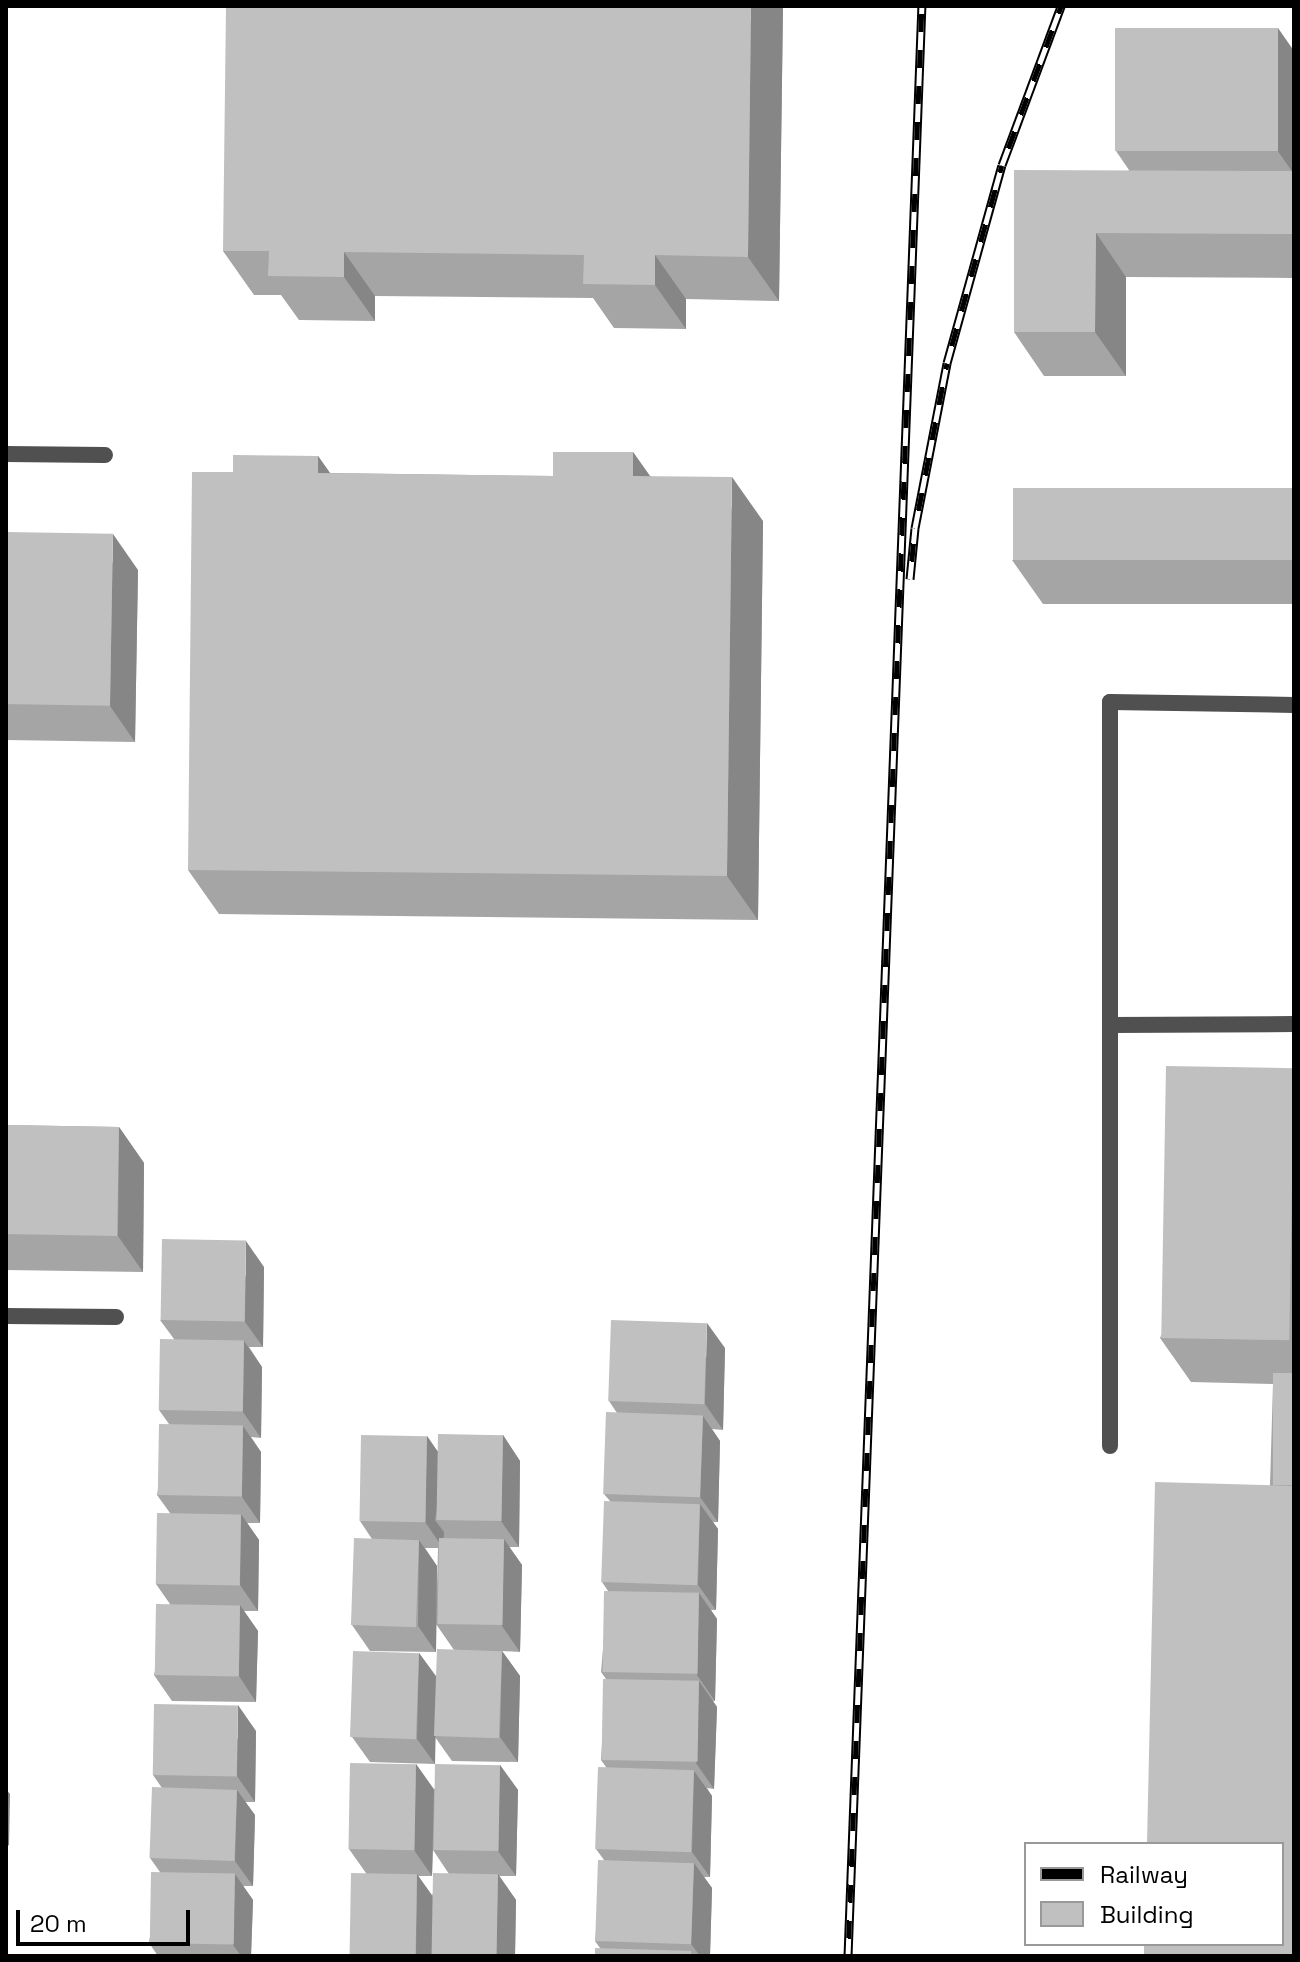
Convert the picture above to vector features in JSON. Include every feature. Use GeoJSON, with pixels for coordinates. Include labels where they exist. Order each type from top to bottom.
{"type":"FeatureCollection","features":[{"type":"Feature","properties":{"kind":"lane"},"geometry":{"type":"LineString","coordinates":[[6,454],[105,455]]}},
{"type":"Feature","properties":{"kind":"lane"},"geometry":{"type":"LineString","coordinates":[[1110,1446],[1110,702],[1294,705]]}},
{"type":"Feature","properties":{"kind":"lane"},"geometry":{"type":"LineString","coordinates":[[1111,1025],[1294,1024]]}},
{"type":"Feature","properties":{"kind":"lane"},"geometry":{"type":"LineString","coordinates":[[6,1316],[116,1317]]}},
{"type":"Feature","properties":{"kind":"building"},"geometry":{"type":"Polygon","coordinates":[[[226,6],[751,6],[748,257],[655,255],[655,285],[583,284],[584,255],[344,252],[344,277],[268,276],[269,251],[223,251],[226,6]]]}},
{"type":"Feature","properties":{"kind":"building"},"geometry":{"type":"Polygon","coordinates":[[[1115,28],[1278,28],[1278,151],[1115,151],[1115,28]]]}},
{"type":"Feature","properties":{"kind":"building"},"geometry":{"type":"Polygon","coordinates":[[[1014,170],[1294,171],[1294,234],[1096,233],[1095,332],[1014,332],[1014,170]]]}},
{"type":"Feature","properties":{"kind":"building"},"geometry":{"type":"Polygon","coordinates":[[[553,452],[633,452],[633,476],[732,477],[727,876],[188,870],[192,472],[233,472],[233,455],[318,456],[318,473],[553,476],[553,452]]]}},
{"type":"Feature","properties":{"kind":"building"},"geometry":{"type":"Polygon","coordinates":[[[1013,488],[1294,488],[1294,560],[1013,560],[1013,488]]]}},
{"type":"Feature","properties":{"kind":"building"},"geometry":{"type":"Polygon","coordinates":[[[6,532],[113,534],[110,706],[6,704],[6,532]]]}},
{"type":"Feature","properties":{"kind":"building"},"geometry":{"type":"Polygon","coordinates":[[[1166,1066],[1294,1068],[1289,1340],[1161,1338],[1166,1066]]]}},
{"type":"Feature","properties":{"kind":"building"},"geometry":{"type":"Polygon","coordinates":[[[6,1125],[119,1127],[117,1236],[6,1234],[6,1125]]]}},
{"type":"Feature","properties":{"kind":"building"},"geometry":{"type":"Polygon","coordinates":[[[162,1239],[246,1240],[245,1321],[161,1320],[162,1239]]]}},
{"type":"Feature","properties":{"kind":"building"},"geometry":{"type":"Polygon","coordinates":[[[611,1320],[707,1323],[704,1404],[608,1401],[611,1320]]]}},
{"type":"Feature","properties":{"kind":"building"},"geometry":{"type":"Polygon","coordinates":[[[160,1339],[244,1340],[243,1411],[159,1410],[160,1339]]]}},
{"type":"Feature","properties":{"kind":"building"},"geometry":{"type":"Polygon","coordinates":[[[1273,1373],[1294,1373],[1294,1485],[1273,1485],[1273,1373]]]}},
{"type":"Feature","properties":{"kind":"building"},"geometry":{"type":"Polygon","coordinates":[[[606,1412],[703,1415],[700,1497],[603,1494],[606,1412]]]}},
{"type":"Feature","properties":{"kind":"building"},"geometry":{"type":"Polygon","coordinates":[[[159,1424],[243,1425],[242,1496],[158,1495],[159,1424]]]}},
{"type":"Feature","properties":{"kind":"building"},"geometry":{"type":"Polygon","coordinates":[[[438,1434],[503,1435],[501,1521],[436,1520],[438,1434]]]}},
{"type":"Feature","properties":{"kind":"building"},"geometry":{"type":"Polygon","coordinates":[[[361,1435],[427,1436],[425,1522],[359,1521],[361,1435]]]}},
{"type":"Feature","properties":{"kind":"building"},"geometry":{"type":"Polygon","coordinates":[[[1155,1482],[1294,1486],[1294,1956],[1144,1956],[1144,1946],[1284,1946],[1284,1842],[1147,1842],[1155,1482]]]}},
{"type":"Feature","properties":{"kind":"building"},"geometry":{"type":"Polygon","coordinates":[[[604,1501],[700,1504],[697,1585],[601,1582],[604,1501]]]}},
{"type":"Feature","properties":{"kind":"building"},"geometry":{"type":"Polygon","coordinates":[[[157,1513],[241,1514],[240,1585],[156,1584],[157,1513]]]}},
{"type":"Feature","properties":{"kind":"building"},"geometry":{"type":"Polygon","coordinates":[[[354,1538],[419,1540],[416,1627],[351,1625],[354,1538]]]}},
{"type":"Feature","properties":{"kind":"building"},"geometry":{"type":"Polygon","coordinates":[[[439,1538],[504,1539],[502,1625],[437,1624],[439,1538]]]}},
{"type":"Feature","properties":{"kind":"building"},"geometry":{"type":"Polygon","coordinates":[[[604,1591],[699,1593],[698,1674],[603,1672],[604,1591]]]}},
{"type":"Feature","properties":{"kind":"building"},"geometry":{"type":"Polygon","coordinates":[[[156,1604],[240,1605],[239,1676],[155,1675],[156,1604]]]}},
{"type":"Feature","properties":{"kind":"building"},"geometry":{"type":"Polygon","coordinates":[[[437,1649],[502,1651],[499,1738],[434,1736],[437,1649]]]}},
{"type":"Feature","properties":{"kind":"building"},"geometry":{"type":"Polygon","coordinates":[[[353,1651],[419,1653],[416,1739],[350,1737],[353,1651]]]}},
{"type":"Feature","properties":{"kind":"building"},"geometry":{"type":"Polygon","coordinates":[[[603,1679],[699,1681],[698,1762],[602,1760],[603,1679]]]}},
{"type":"Feature","properties":{"kind":"building"},"geometry":{"type":"Polygon","coordinates":[[[154,1704],[238,1705],[237,1776],[153,1775],[154,1704]]]}},
{"type":"Feature","properties":{"kind":"building"},"geometry":{"type":"Polygon","coordinates":[[[350,1763],[416,1764],[414,1850],[348,1849],[350,1763]]]}},
{"type":"Feature","properties":{"kind":"building"},"geometry":{"type":"Polygon","coordinates":[[[435,1764],[500,1765],[498,1851],[433,1850],[435,1764]]]}},
{"type":"Feature","properties":{"kind":"building"},"geometry":{"type":"Polygon","coordinates":[[[598,1767],[694,1770],[691,1852],[595,1849],[598,1767]]]}},
{"type":"Feature","properties":{"kind":"building"},"geometry":{"type":"Polygon","coordinates":[[[152,1787],[237,1790],[234,1861],[150,1858],[152,1787]]]}},
{"type":"Feature","properties":{"kind":"building"},"geometry":{"type":"Polygon","coordinates":[[[598,1860],[694,1863],[691,1944],[595,1941],[598,1860]]]}},
{"type":"Feature","properties":{"kind":"building"},"geometry":{"type":"Polygon","coordinates":[[[151,1872],[235,1873],[234,1944],[150,1943],[151,1872]]]}},
{"type":"Feature","properties":{"kind":"building"},"geometry":{"type":"Polygon","coordinates":[[[351,1873],[417,1874],[416,1956],[350,1956],[351,1873]]]}},
{"type":"Feature","properties":{"kind":"building"},"geometry":{"type":"Polygon","coordinates":[[[433,1873],[498,1874],[497,1956],[432,1956],[433,1873]]]}},
{"type":"Feature","properties":{"kind":"building"},"geometry":{"type":"Polygon","coordinates":[[[595,1948],[691,1951],[691,1956],[595,1956],[595,1948]]]}},
{"type":"Feature","properties":{"kind":"railway"},"geometry":{"type":"LineString","coordinates":[[848,1956],[922,6]]}},
{"type":"Feature","properties":{"kind":"railway"},"geometry":{"type":"LineString","coordinates":[[910,579],[915,528],[947,363],[1002,165],[1061,6]]}}]}
